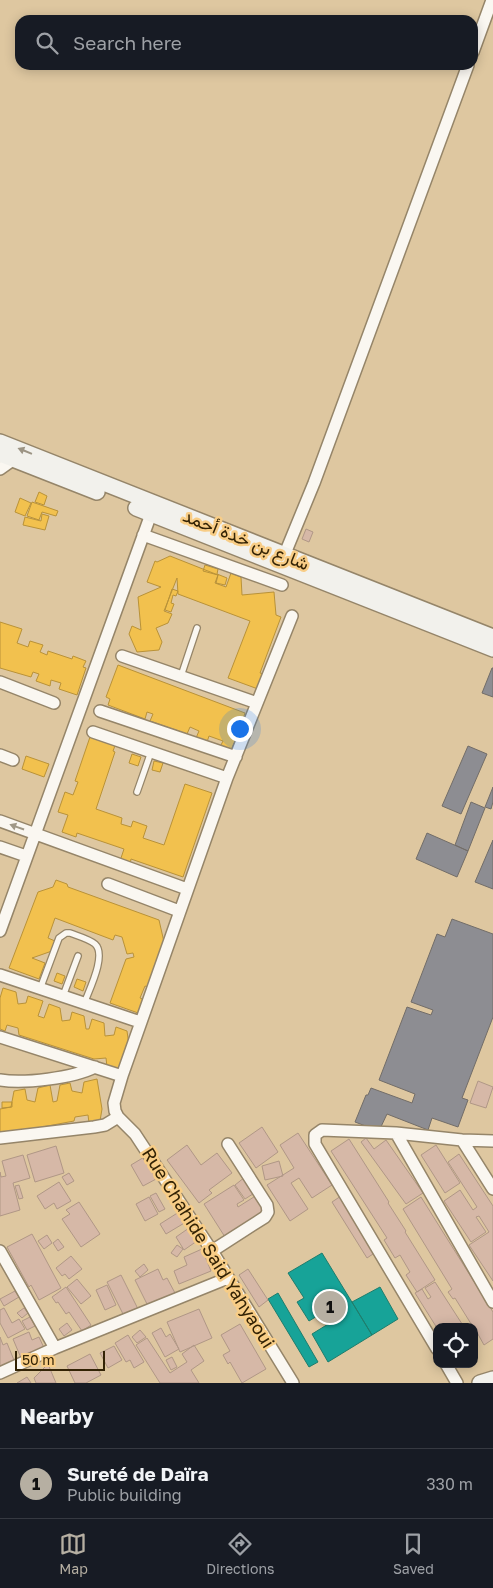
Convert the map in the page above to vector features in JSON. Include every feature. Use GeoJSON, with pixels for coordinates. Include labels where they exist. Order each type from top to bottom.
{"type":"FeatureCollection","features":[{"type":"Feature","properties":{"kind":"main road","name":"شارع بن خدة أحمد"},"geometry":{"type":"LineString","coordinates":[[0,442],[284,556],[493,637]]}},
{"type":"Feature","properties":{"kind":"main road"},"geometry":{"type":"LineString","coordinates":[[7,457],[493,649]]}},
{"type":"Feature","properties":{"kind":"main road"},"geometry":{"type":"LineString","coordinates":[[480,1383],[493,1379]]}},
{"type":"Feature","properties":{"kind":"street"},"geometry":{"type":"LineString","coordinates":[[478,38],[492,0]]}},
{"type":"Feature","properties":{"kind":"street"},"geometry":{"type":"LineString","coordinates":[[284,556],[318,474],[466,70]]}},
{"type":"Feature","properties":{"kind":"street"},"geometry":{"type":"LineString","coordinates":[[0,469],[7,457]]}},
{"type":"Feature","properties":{"kind":"street"},"geometry":{"type":"LineString","coordinates":[[0,931],[34,832],[151,514]]}},
{"type":"Feature","properties":{"kind":"street"},"geometry":{"type":"LineString","coordinates":[[143,535],[282,585]]}},
{"type":"Feature","properties":{"kind":"street"},"geometry":{"type":"LineString","coordinates":[[0,1138],[94,1127],[118,1117],[114,1104],[140,1022],[227,778],[292,616]]}},
{"type":"Feature","properties":{"kind":"street"},"geometry":{"type":"LineString","coordinates":[[122,656],[257,703]]}},
{"type":"Feature","properties":{"kind":"street"},"geometry":{"type":"LineString","coordinates":[[0,682],[54,703]]}},
{"type":"Feature","properties":{"kind":"street"},"geometry":{"type":"LineString","coordinates":[[100,711],[236,757]]}},
{"type":"Feature","properties":{"kind":"street"},"geometry":{"type":"LineString","coordinates":[[93,732],[227,778]]}},
{"type":"Feature","properties":{"kind":"street"},"geometry":{"type":"LineString","coordinates":[[0,755],[13,760]]}},
{"type":"Feature","properties":{"kind":"street"},"geometry":{"type":"LineString","coordinates":[[0,821],[187,889]]}},
{"type":"Feature","properties":{"kind":"street"},"geometry":{"type":"LineString","coordinates":[[0,847],[26,856]]}},
{"type":"Feature","properties":{"kind":"street"},"geometry":{"type":"LineString","coordinates":[[108,884],[179,911]]}},
{"type":"Feature","properties":{"kind":"street"},"geometry":{"type":"LineString","coordinates":[[0,975],[140,1022]]}},
{"type":"Feature","properties":{"kind":"street"},"geometry":{"type":"LineString","coordinates":[[0,1037],[122,1076]]}},
{"type":"Feature","properties":{"kind":"street"},"geometry":{"type":"LineString","coordinates":[[0,1080],[14,1081],[71,1076],[95,1067]]}},
{"type":"Feature","properties":{"kind":"street","name":"Rue Chahide Said Yahyaoui"},"geometry":{"type":"LineString","coordinates":[[118,1117],[135,1134],[212,1251],[293,1383]]}},
{"type":"Feature","properties":{"kind":"street"},"geometry":{"type":"LineString","coordinates":[[433,1342],[314,1139],[317,1132],[322,1130],[396,1133],[462,1140],[493,1141]]}},
{"type":"Feature","properties":{"kind":"street"},"geometry":{"type":"LineString","coordinates":[[396,1133],[493,1302]]}},
{"type":"Feature","properties":{"kind":"street"},"geometry":{"type":"LineString","coordinates":[[462,1140],[493,1189]]}},
{"type":"Feature","properties":{"kind":"street"},"geometry":{"type":"LineString","coordinates":[[212,1251],[265,1218],[268,1212],[267,1205],[228,1144]]}},
{"type":"Feature","properties":{"kind":"street"},"geometry":{"type":"LineString","coordinates":[[0,1251],[55,1348]]}},
{"type":"Feature","properties":{"kind":"street"},"geometry":{"type":"LineString","coordinates":[[0,1373],[55,1348],[228,1278]]}},
{"type":"Feature","properties":{"kind":"street"},"geometry":{"type":"LineString","coordinates":[[448,1368],[457,1383]]}},
{"type":"Feature","properties":{"kind":"lane"},"geometry":{"type":"LineString","coordinates":[[180,676],[197,628]]}},
{"type":"Feature","properties":{"kind":"lane"},"geometry":{"type":"LineString","coordinates":[[137,792],[151,752]]}},
{"type":"Feature","properties":{"kind":"lane"},"geometry":{"type":"LineString","coordinates":[[40,989],[59,938],[70,933],[94,943],[100,954],[100,959],[84,1004]]}},
{"type":"Feature","properties":{"kind":"lane"},"geometry":{"type":"LineString","coordinates":[[63,996],[78,956]]}},
{"type":"Feature","properties":{"kind":"building: Homes"},"geometry":{"type":"Polygon","coordinates":[[[39,492],[47,496],[44,505],[35,502],[39,492]]]}},
{"type":"Feature","properties":{"kind":"building: Homes"},"geometry":{"type":"Polygon","coordinates":[[[20,498],[31,503],[25,516],[15,512],[20,498]]]}},
{"type":"Feature","properties":{"kind":"building: Homes"},"geometry":{"type":"Polygon","coordinates":[[[32,502],[58,511],[56,516],[42,512],[39,520],[27,516],[32,502]]]}},
{"type":"Feature","properties":{"kind":"building: Homes"},"geometry":{"type":"Polygon","coordinates":[[[42,514],[49,516],[45,530],[23,525],[25,517],[41,521],[42,514]]]}},
{"type":"Feature","properties":{"kind":"building: Homes"},"geometry":{"type":"Polygon","coordinates":[[[170,556],[218,575],[215,583],[226,587],[231,573],[241,577],[242,595],[274,592],[276,615],[281,617],[260,673],[264,674],[258,689],[228,678],[250,621],[178,594],[177,578],[164,611],[172,614],[168,623],[156,628],[162,642],[159,650],[137,652],[129,634],[132,626],[141,630],[138,597],[161,587],[147,582],[155,561],[157,562],[170,556]]]}},
{"type":"Feature","properties":{"kind":"building: Homes"},"geometry":{"type":"Polygon","coordinates":[[[205,565],[218,569],[217,574],[227,578],[225,585],[216,583],[218,575],[203,571],[205,565]]]}},
{"type":"Feature","properties":{"kind":"building: Homes"},"geometry":{"type":"Polygon","coordinates":[[[172,589],[178,591],[176,596],[173,595],[171,603],[174,604],[171,612],[165,610],[172,589]]]}},
{"type":"Feature","properties":{"kind":"building: Homes"},"geometry":{"type":"Polygon","coordinates":[[[0,622],[22,629],[17,643],[28,647],[30,641],[43,645],[40,652],[47,655],[48,651],[72,659],[73,656],[86,661],[83,667],[86,668],[77,695],[59,689],[61,683],[51,680],[50,686],[36,681],[39,674],[33,672],[31,677],[0,668],[0,622]]]}},
{"type":"Feature","properties":{"kind":"building: Homes"},"geometry":{"type":"Polygon","coordinates":[[[118,665],[245,713],[241,725],[245,727],[238,745],[234,743],[231,751],[220,747],[223,741],[209,736],[207,742],[196,738],[199,731],[190,727],[187,734],[150,721],[153,714],[147,712],[145,719],[108,705],[110,699],[106,697],[118,665]]]}},
{"type":"Feature","properties":{"kind":"building: Homes"},"geometry":{"type":"Polygon","coordinates":[[[91,734],[116,743],[113,751],[115,752],[96,809],[122,818],[121,824],[131,827],[133,821],[147,826],[143,838],[164,845],[185,784],[212,793],[183,877],[131,859],[130,864],[120,861],[124,849],[77,833],[76,837],[62,832],[68,815],[58,812],[65,792],[73,795],[78,782],[75,781],[91,734]]]}},
{"type":"Feature","properties":{"kind":"building: Homes"},"geometry":{"type":"Polygon","coordinates":[[[132,754],[141,757],[138,766],[129,763],[132,754]]]}},
{"type":"Feature","properties":{"kind":"building: Homes"},"geometry":{"type":"Polygon","coordinates":[[[26,756],[49,764],[44,777],[22,769],[26,756]]]}},
{"type":"Feature","properties":{"kind":"building: Homes"},"geometry":{"type":"Polygon","coordinates":[[[154,761],[163,763],[160,772],[152,770],[154,761]]]}},
{"type":"Feature","properties":{"kind":"building: Homes"},"geometry":{"type":"Polygon","coordinates":[[[56,880],[67,884],[68,887],[159,920],[164,942],[148,987],[145,986],[140,998],[147,1001],[141,1014],[110,1003],[126,959],[134,957],[133,953],[127,954],[122,937],[115,935],[113,940],[55,918],[48,938],[55,941],[52,951],[32,958],[45,963],[39,979],[9,968],[38,892],[53,887],[56,880]]]}},
{"type":"Feature","properties":{"kind":"building: Homes"},"geometry":{"type":"Polygon","coordinates":[[[57,973],[65,976],[62,984],[54,981],[57,973]]]}},
{"type":"Feature","properties":{"kind":"building: Homes"},"geometry":{"type":"Polygon","coordinates":[[[77,979],[86,982],[83,991],[74,987],[77,979]]]}},
{"type":"Feature","properties":{"kind":"building: Homes"},"geometry":{"type":"Polygon","coordinates":[[[3,988],[16,992],[18,1004],[26,1003],[28,996],[43,1001],[38,1016],[44,1018],[49,1004],[60,1008],[62,1021],[70,1020],[72,1012],[84,1016],[86,1029],[89,1029],[92,1019],[104,1023],[105,1036],[114,1035],[116,1027],[127,1031],[129,1045],[120,1071],[107,1067],[106,1058],[94,1059],[19,1035],[18,1028],[7,1025],[5,1031],[0,1029],[0,998],[3,988]]]}},
{"type":"Feature","properties":{"kind":"building: Homes"},"geometry":{"type":"Polygon","coordinates":[[[97,1079],[102,1109],[100,1121],[89,1123],[88,1115],[75,1117],[74,1121],[0,1135],[0,1109],[11,1107],[14,1091],[25,1089],[27,1100],[35,1102],[38,1088],[50,1085],[53,1102],[57,1101],[60,1085],[70,1083],[72,1091],[82,1093],[84,1082],[97,1079]]]}},
{"type":"Feature","properties":{"kind":"building: Homes"},"geometry":{"type":"Polygon","coordinates":[[[2,1102],[12,1102],[12,1107],[2,1108],[2,1102]]]}},
{"type":"Feature","properties":{"kind":"building: Public"},"geometry":{"type":"Polygon","coordinates":[[[322,1253],[372,1335],[328,1362],[312,1334],[338,1318],[332,1307],[309,1321],[297,1302],[304,1298],[288,1273],[322,1253]]]}},
{"type":"Feature","properties":{"kind":"building: Public"},"geometry":{"type":"Polygon","coordinates":[[[380,1287],[398,1319],[372,1335],[352,1302],[380,1287]]]}},
{"type":"Feature","properties":{"kind":"building: Public"},"geometry":{"type":"Polygon","coordinates":[[[278,1293],[318,1362],[309,1367],[268,1299],[278,1293]]]}},
{"type":"Feature","properties":{"kind":"building: Industry"},"geometry":{"type":"Polygon","coordinates":[[[493,668],[493,697],[482,693],[493,668]]]}},
{"type":"Feature","properties":{"kind":"building: Industry"},"geometry":{"type":"Polygon","coordinates":[[[468,746],[487,754],[461,814],[442,806],[468,746]]]}},
{"type":"Feature","properties":{"kind":"building: Industry"},"geometry":{"type":"Polygon","coordinates":[[[493,787],[493,802],[491,809],[485,807],[493,787]]]}},
{"type":"Feature","properties":{"kind":"building: Industry"},"geometry":{"type":"Polygon","coordinates":[[[471,802],[485,808],[468,851],[455,845],[471,802]]]}},
{"type":"Feature","properties":{"kind":"building: Industry"},"geometry":{"type":"Polygon","coordinates":[[[427,833],[468,851],[457,877],[416,859],[427,833]]]}},
{"type":"Feature","properties":{"kind":"building: Industry"},"geometry":{"type":"Polygon","coordinates":[[[493,840],[493,889],[475,882],[493,840]]]}},
{"type":"Feature","properties":{"kind":"building: Industry"},"geometry":{"type":"Polygon","coordinates":[[[452,919],[493,934],[493,1017],[462,1098],[468,1100],[458,1127],[432,1118],[428,1130],[387,1114],[379,1131],[355,1122],[366,1095],[368,1095],[371,1088],[412,1103],[415,1094],[379,1080],[407,1007],[431,1015],[433,1010],[411,1002],[437,934],[445,937],[452,919]]]}},
{"type":"Feature","properties":{"kind":"building: Other"},"geometry":{"type":"Polygon","coordinates":[[[306,529],[313,532],[309,542],[302,539],[306,529]]]}},
{"type":"Feature","properties":{"kind":"building: Other"},"geometry":{"type":"Polygon","coordinates":[[[478,1081],[493,1087],[486,1108],[470,1103],[478,1081]]]}},
{"type":"Feature","properties":{"kind":"building: Other"},"geometry":{"type":"Polygon","coordinates":[[[262,1127],[278,1152],[256,1168],[239,1143],[262,1127]]]}},
{"type":"Feature","properties":{"kind":"building: Other"},"geometry":{"type":"Polygon","coordinates":[[[298,1133],[332,1185],[312,1198],[299,1178],[291,1183],[308,1209],[290,1221],[267,1185],[294,1168],[280,1145],[298,1133]]]}},
{"type":"Feature","properties":{"kind":"building: Other"},"geometry":{"type":"Polygon","coordinates":[[[366,1138],[374,1149],[386,1140],[423,1193],[406,1204],[361,1142],[366,1138]]]}},
{"type":"Feature","properties":{"kind":"building: Other"},"geometry":{"type":"Polygon","coordinates":[[[349,1139],[435,1280],[417,1292],[406,1275],[410,1272],[400,1255],[395,1258],[384,1240],[387,1238],[331,1151],[349,1139]]]}},
{"type":"Feature","properties":{"kind":"building: Other"},"geometry":{"type":"Polygon","coordinates":[[[187,1145],[201,1165],[217,1153],[232,1173],[209,1190],[212,1193],[199,1203],[167,1160],[187,1145]]]}},
{"type":"Feature","properties":{"kind":"building: Other"},"geometry":{"type":"Polygon","coordinates":[[[436,1145],[460,1183],[445,1193],[421,1155],[436,1145]]]}},
{"type":"Feature","properties":{"kind":"building: Other"},"geometry":{"type":"Polygon","coordinates":[[[56,1146],[64,1173],[35,1182],[27,1155],[56,1146]]]}},
{"type":"Feature","properties":{"kind":"building: Other"},"geometry":{"type":"Polygon","coordinates":[[[459,1154],[493,1206],[493,1281],[469,1245],[489,1232],[479,1216],[476,1217],[486,1232],[471,1242],[444,1201],[460,1190],[473,1210],[477,1207],[448,1162],[459,1154]]]}},
{"type":"Feature","properties":{"kind":"building: Other"},"geometry":{"type":"Polygon","coordinates":[[[23,1155],[30,1178],[13,1183],[20,1210],[0,1216],[0,1172],[1,1177],[6,1176],[2,1161],[23,1155]]]}},
{"type":"Feature","properties":{"kind":"building: Other"},"geometry":{"type":"Polygon","coordinates":[[[146,1156],[158,1178],[143,1186],[131,1165],[146,1156]]]}},
{"type":"Feature","properties":{"kind":"building: Other"},"geometry":{"type":"Polygon","coordinates":[[[279,1161],[283,1176],[265,1180],[262,1166],[279,1161]]]}},
{"type":"Feature","properties":{"kind":"building: Other"},"geometry":{"type":"Polygon","coordinates":[[[69,1173],[74,1181],[67,1185],[62,1177],[69,1173]]]}},
{"type":"Feature","properties":{"kind":"building: Other"},"geometry":{"type":"Polygon","coordinates":[[[245,1177],[256,1192],[245,1199],[235,1185],[245,1177]]]}},
{"type":"Feature","properties":{"kind":"building: Other"},"geometry":{"type":"Polygon","coordinates":[[[59,1182],[71,1201],[57,1209],[54,1203],[45,1209],[37,1196],[59,1182]]]}},
{"type":"Feature","properties":{"kind":"building: Other"},"geometry":{"type":"Polygon","coordinates":[[[19,1185],[23,1198],[19,1199],[15,1186],[19,1185]]]}},
{"type":"Feature","properties":{"kind":"building: Other"},"geometry":{"type":"Polygon","coordinates":[[[234,1185],[244,1200],[237,1204],[238,1207],[257,1195],[267,1211],[225,1237],[204,1204],[234,1185]]]}},
{"type":"Feature","properties":{"kind":"building: Other"},"geometry":{"type":"Polygon","coordinates":[[[156,1193],[165,1209],[159,1212],[150,1196],[156,1193]]]}},
{"type":"Feature","properties":{"kind":"building: Other"},"geometry":{"type":"Polygon","coordinates":[[[341,1196],[376,1252],[367,1258],[332,1202],[341,1196]]]}},
{"type":"Feature","properties":{"kind":"building: Other"},"geometry":{"type":"Polygon","coordinates":[[[149,1197],[158,1214],[145,1221],[136,1204],[149,1197]]]}},
{"type":"Feature","properties":{"kind":"building: Other"},"geometry":{"type":"Polygon","coordinates":[[[421,1197],[493,1312],[493,1339],[484,1345],[478,1334],[478,1323],[471,1323],[455,1298],[453,1299],[448,1292],[452,1289],[403,1209],[421,1197]]]}},
{"type":"Feature","properties":{"kind":"building: Other"},"geometry":{"type":"Polygon","coordinates":[[[79,1202],[100,1234],[81,1247],[62,1219],[70,1214],[66,1210],[79,1202]]]}},
{"type":"Feature","properties":{"kind":"building: Other"},"geometry":{"type":"Polygon","coordinates":[[[179,1212],[186,1222],[166,1234],[160,1224],[179,1212]]]}},
{"type":"Feature","properties":{"kind":"building: Other"},"geometry":{"type":"Polygon","coordinates":[[[189,1228],[197,1241],[184,1250],[176,1237],[189,1228]]]}},
{"type":"Feature","properties":{"kind":"building: Other"},"geometry":{"type":"Polygon","coordinates":[[[32,1234],[61,1288],[39,1300],[31,1285],[29,1287],[7,1247],[32,1234]]]}},
{"type":"Feature","properties":{"kind":"building: Other"},"geometry":{"type":"Polygon","coordinates":[[[47,1235],[52,1243],[44,1249],[38,1241],[47,1235]]]}},
{"type":"Feature","properties":{"kind":"building: Other"},"geometry":{"type":"Polygon","coordinates":[[[58,1239],[64,1247],[58,1251],[53,1243],[58,1239]]]}},
{"type":"Feature","properties":{"kind":"building: Other"},"geometry":{"type":"Polygon","coordinates":[[[177,1245],[183,1249],[177,1257],[171,1253],[177,1245]]]}},
{"type":"Feature","properties":{"kind":"building: Other"},"geometry":{"type":"Polygon","coordinates":[[[202,1249],[211,1271],[179,1284],[174,1271],[187,1265],[184,1257],[202,1249]]]}},
{"type":"Feature","properties":{"kind":"building: Other"},"geometry":{"type":"Polygon","coordinates":[[[71,1256],[82,1269],[69,1279],[65,1274],[62,1276],[56,1268],[71,1256]]]}},
{"type":"Feature","properties":{"kind":"building: Other"},"geometry":{"type":"Polygon","coordinates":[[[144,1264],[148,1270],[140,1277],[135,1271],[144,1264]]]}},
{"type":"Feature","properties":{"kind":"building: Other"},"geometry":{"type":"Polygon","coordinates":[[[158,1269],[163,1280],[167,1278],[175,1293],[148,1306],[135,1280],[158,1269]]]}},
{"type":"Feature","properties":{"kind":"building: Other"},"geometry":{"type":"Polygon","coordinates":[[[248,1269],[268,1300],[259,1307],[239,1275],[248,1269]]]}},
{"type":"Feature","properties":{"kind":"building: Other"},"geometry":{"type":"Polygon","coordinates":[[[121,1275],[140,1313],[126,1320],[107,1282],[121,1275]]]}},
{"type":"Feature","properties":{"kind":"building: Other"},"geometry":{"type":"Polygon","coordinates":[[[77,1279],[91,1296],[81,1304],[67,1287],[77,1279]]]}},
{"type":"Feature","properties":{"kind":"building: Other"},"geometry":{"type":"Polygon","coordinates":[[[435,1282],[461,1323],[434,1323],[415,1293],[422,1289],[428,1299],[431,1297],[425,1288],[435,1282]]]}},
{"type":"Feature","properties":{"kind":"building: Other"},"geometry":{"type":"Polygon","coordinates":[[[107,1285],[116,1305],[105,1310],[96,1290],[107,1285]]]}},
{"type":"Feature","properties":{"kind":"building: Other"},"geometry":{"type":"Polygon","coordinates":[[[66,1287],[91,1325],[82,1331],[69,1312],[66,1314],[52,1297],[66,1287]]]}},
{"type":"Feature","properties":{"kind":"building: Other"},"geometry":{"type":"Polygon","coordinates":[[[15,1291],[19,1297],[4,1306],[0,1299],[15,1291]]]}},
{"type":"Feature","properties":{"kind":"building: Other"},"geometry":{"type":"Polygon","coordinates":[[[4,1308],[12,1323],[19,1319],[25,1329],[8,1338],[0,1323],[0,1310],[4,1308]]]}},
{"type":"Feature","properties":{"kind":"building: Other"},"geometry":{"type":"Polygon","coordinates":[[[24,1308],[28,1313],[22,1318],[17,1313],[24,1308]]]}},
{"type":"Feature","properties":{"kind":"building: Other"},"geometry":{"type":"Polygon","coordinates":[[[199,1309],[212,1338],[180,1352],[167,1322],[199,1309]]]}},
{"type":"Feature","properties":{"kind":"building: Other"},"geometry":{"type":"Polygon","coordinates":[[[30,1317],[35,1326],[27,1330],[22,1321],[30,1317]]]}},
{"type":"Feature","properties":{"kind":"building: Other"},"geometry":{"type":"Polygon","coordinates":[[[67,1323],[72,1330],[64,1336],[59,1329],[67,1323]]]}},
{"type":"Feature","properties":{"kind":"building: Other"},"geometry":{"type":"Polygon","coordinates":[[[240,1324],[266,1369],[242,1383],[230,1362],[228,1364],[223,1355],[230,1351],[221,1335],[240,1324]]]}},
{"type":"Feature","properties":{"kind":"building: Other"},"geometry":{"type":"Polygon","coordinates":[[[161,1328],[166,1337],[170,1334],[179,1349],[165,1357],[152,1333],[161,1328]]]}},
{"type":"Feature","properties":{"kind":"building: Other"},"geometry":{"type":"Polygon","coordinates":[[[140,1330],[146,1337],[137,1343],[132,1337],[140,1330]]]}},
{"type":"Feature","properties":{"kind":"building: Other"},"geometry":{"type":"Polygon","coordinates":[[[29,1332],[32,1340],[39,1337],[44,1348],[21,1358],[13,1339],[29,1332]]]}},
{"type":"Feature","properties":{"kind":"building: Other"},"geometry":{"type":"Polygon","coordinates":[[[128,1335],[144,1362],[134,1368],[130,1360],[126,1362],[115,1343],[128,1335]]]}},
{"type":"Feature","properties":{"kind":"building: Other"},"geometry":{"type":"Polygon","coordinates":[[[0,1337],[3,1345],[7,1343],[16,1365],[0,1372],[0,1337]]]}},
{"type":"Feature","properties":{"kind":"building: Other"},"geometry":{"type":"Polygon","coordinates":[[[147,1338],[170,1373],[187,1362],[182,1354],[194,1345],[204,1361],[191,1370],[199,1383],[160,1383],[136,1345],[147,1338]]]}},
{"type":"Feature","properties":{"kind":"building: Other"},"geometry":{"type":"Polygon","coordinates":[[[114,1346],[122,1360],[108,1368],[100,1353],[114,1346]]]}},
{"type":"Feature","properties":{"kind":"building: Other"},"geometry":{"type":"Polygon","coordinates":[[[90,1354],[101,1375],[86,1383],[75,1383],[67,1366],[90,1354]]]}},
{"type":"Feature","properties":{"kind":"building: Other"},"geometry":{"type":"Polygon","coordinates":[[[172,1357],[177,1367],[171,1370],[166,1360],[172,1357]]]}},
{"type":"Feature","properties":{"kind":"building: Other"},"geometry":{"type":"Polygon","coordinates":[[[48,1364],[56,1383],[36,1383],[34,1378],[48,1364]]]}},
{"type":"Feature","properties":{"kind":"building: Other"},"geometry":{"type":"Polygon","coordinates":[[[27,1377],[31,1383],[17,1383],[27,1377]]]}},
{"type":"Feature","properties":{"kind":"place","name":"Sureté de Daïra"},"geometry":{"type":"Point","coordinates":[330,1307]}}]}
